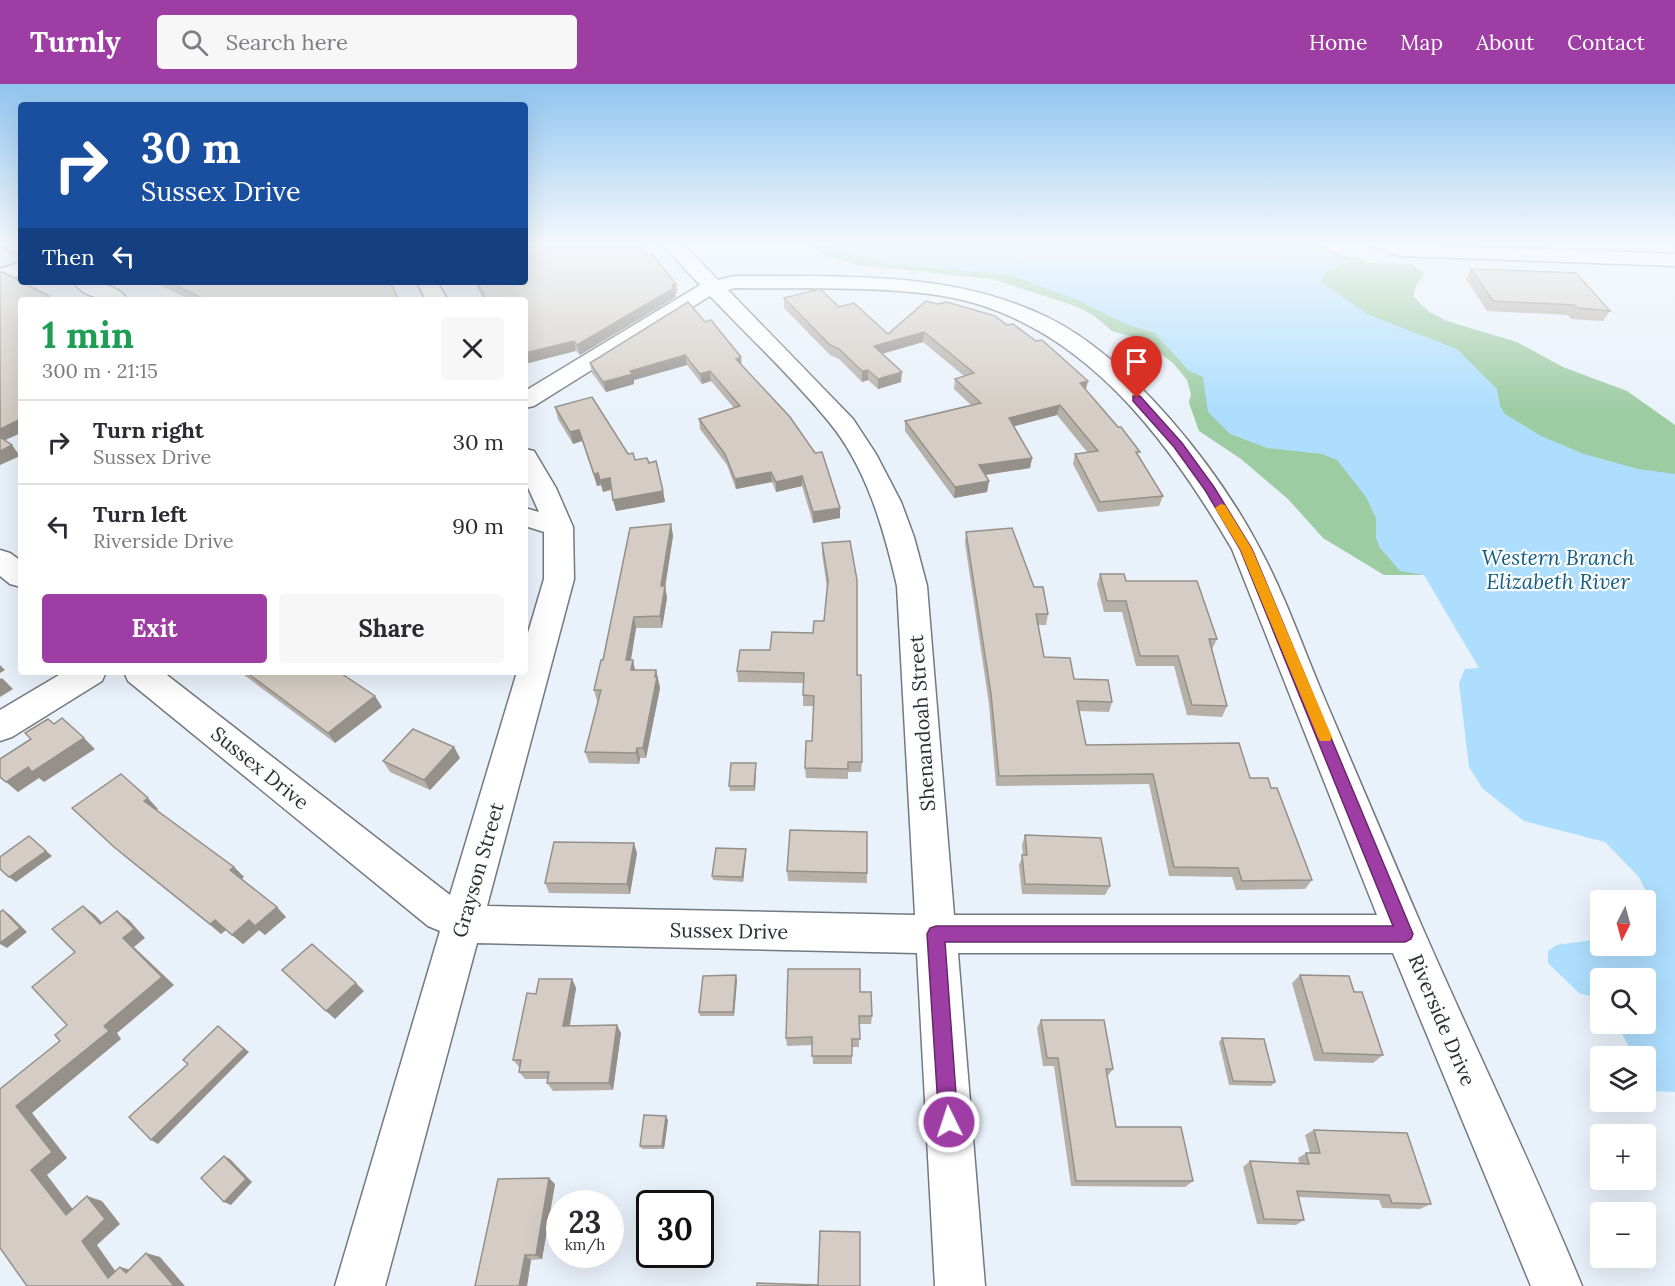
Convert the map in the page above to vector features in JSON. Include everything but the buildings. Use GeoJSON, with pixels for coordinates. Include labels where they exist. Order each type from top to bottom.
{"type":"FeatureCollection","features":[{"type":"Feature","properties":{"kind":"street"},"geometry":{"type":"LineString","coordinates":[[528,399],[692,299]]}},
{"type":"Feature","properties":{"kind":"street","name":"Shenandoah Street"},"geometry":{"type":"LineString","coordinates":[[726,299],[840,419],[864,454],[887,502],[900,537],[912,586],[960,1286]]}},
{"type":"Feature","properties":{"kind":"street","name":"Riverside Drive"},"geometry":{"type":"LineString","coordinates":[[981,299],[1040,322],[1086,350],[1108,368],[1178,445],[1210,489],[1246,549],[1405,934],[1557,1286]]}},
{"type":"Feature","properties":{"kind":"street","name":"Grayson Street"},"geometry":{"type":"LineString","coordinates":[[360,1286],[560,579],[562,550],[542,522],[551,504],[528,462]]}},
{"type":"Feature","properties":{"kind":"street"},"geometry":{"type":"LineString","coordinates":[[0,560],[18,575]]}},
{"type":"Feature","properties":{"kind":"street"},"geometry":{"type":"LineString","coordinates":[[0,727],[85,675]]}},
{"type":"Feature","properties":{"kind":"street","name":"Sussex Drive"},"geometry":{"type":"LineString","coordinates":[[144,675],[442,913],[464,922],[696,930],[936,934],[1405,934]]}},
{"type":"Feature","properties":{"kind":"green space"},"geometry":{"type":"Polygon","coordinates":[[[1054,299],[1416,299],[1428,311],[1447,321],[1517,342],[1563,367],[1627,391],[1675,425],[1675,486],[1317,426],[1424,575],[1384,575],[1323,538],[1288,499],[1241,459],[1199,431],[1189,403],[1191,394],[1187,380],[1174,364],[1143,340],[1112,331],[1093,315],[1054,299]]]}},
{"type":"Feature","properties":{"kind":"water","name":"Western Branch Elizabeth River"},"geometry":{"type":"Polygon","coordinates":[[[1075,299],[1346,299],[1369,315],[1457,349],[1497,389],[1500,406],[1505,414],[1541,436],[1584,454],[1638,469],[1675,474],[1675,1092],[1656,1091],[1656,1046],[1629,1046],[1622,1034],[1656,1034],[1656,968],[1590,968],[1590,996],[1579,993],[1548,963],[1548,951],[1557,945],[1590,940],[1590,956],[1656,956],[1656,890],[1646,890],[1639,877],[1605,842],[1524,821],[1483,789],[1469,767],[1459,683],[1465,669],[1479,668],[1424,575],[1400,571],[1380,548],[1376,538],[1376,518],[1366,497],[1337,460],[1322,454],[1267,448],[1230,434],[1208,412],[1203,377],[1188,370],[1155,333],[1126,324],[1075,299]]]}},
{"type":"Feature","properties":{"kind":"slow traffic"},"geometry":{"type":"LineString","coordinates":[[1221,508],[1246,549],[1325,737]]}},
{"type":"Feature","properties":{"kind":"route"},"geometry":{"type":"LineString","coordinates":[[949,1122],[936,934],[1405,934],[1246,549],[1210,489],[1178,445],[1137,398]]}}]}
